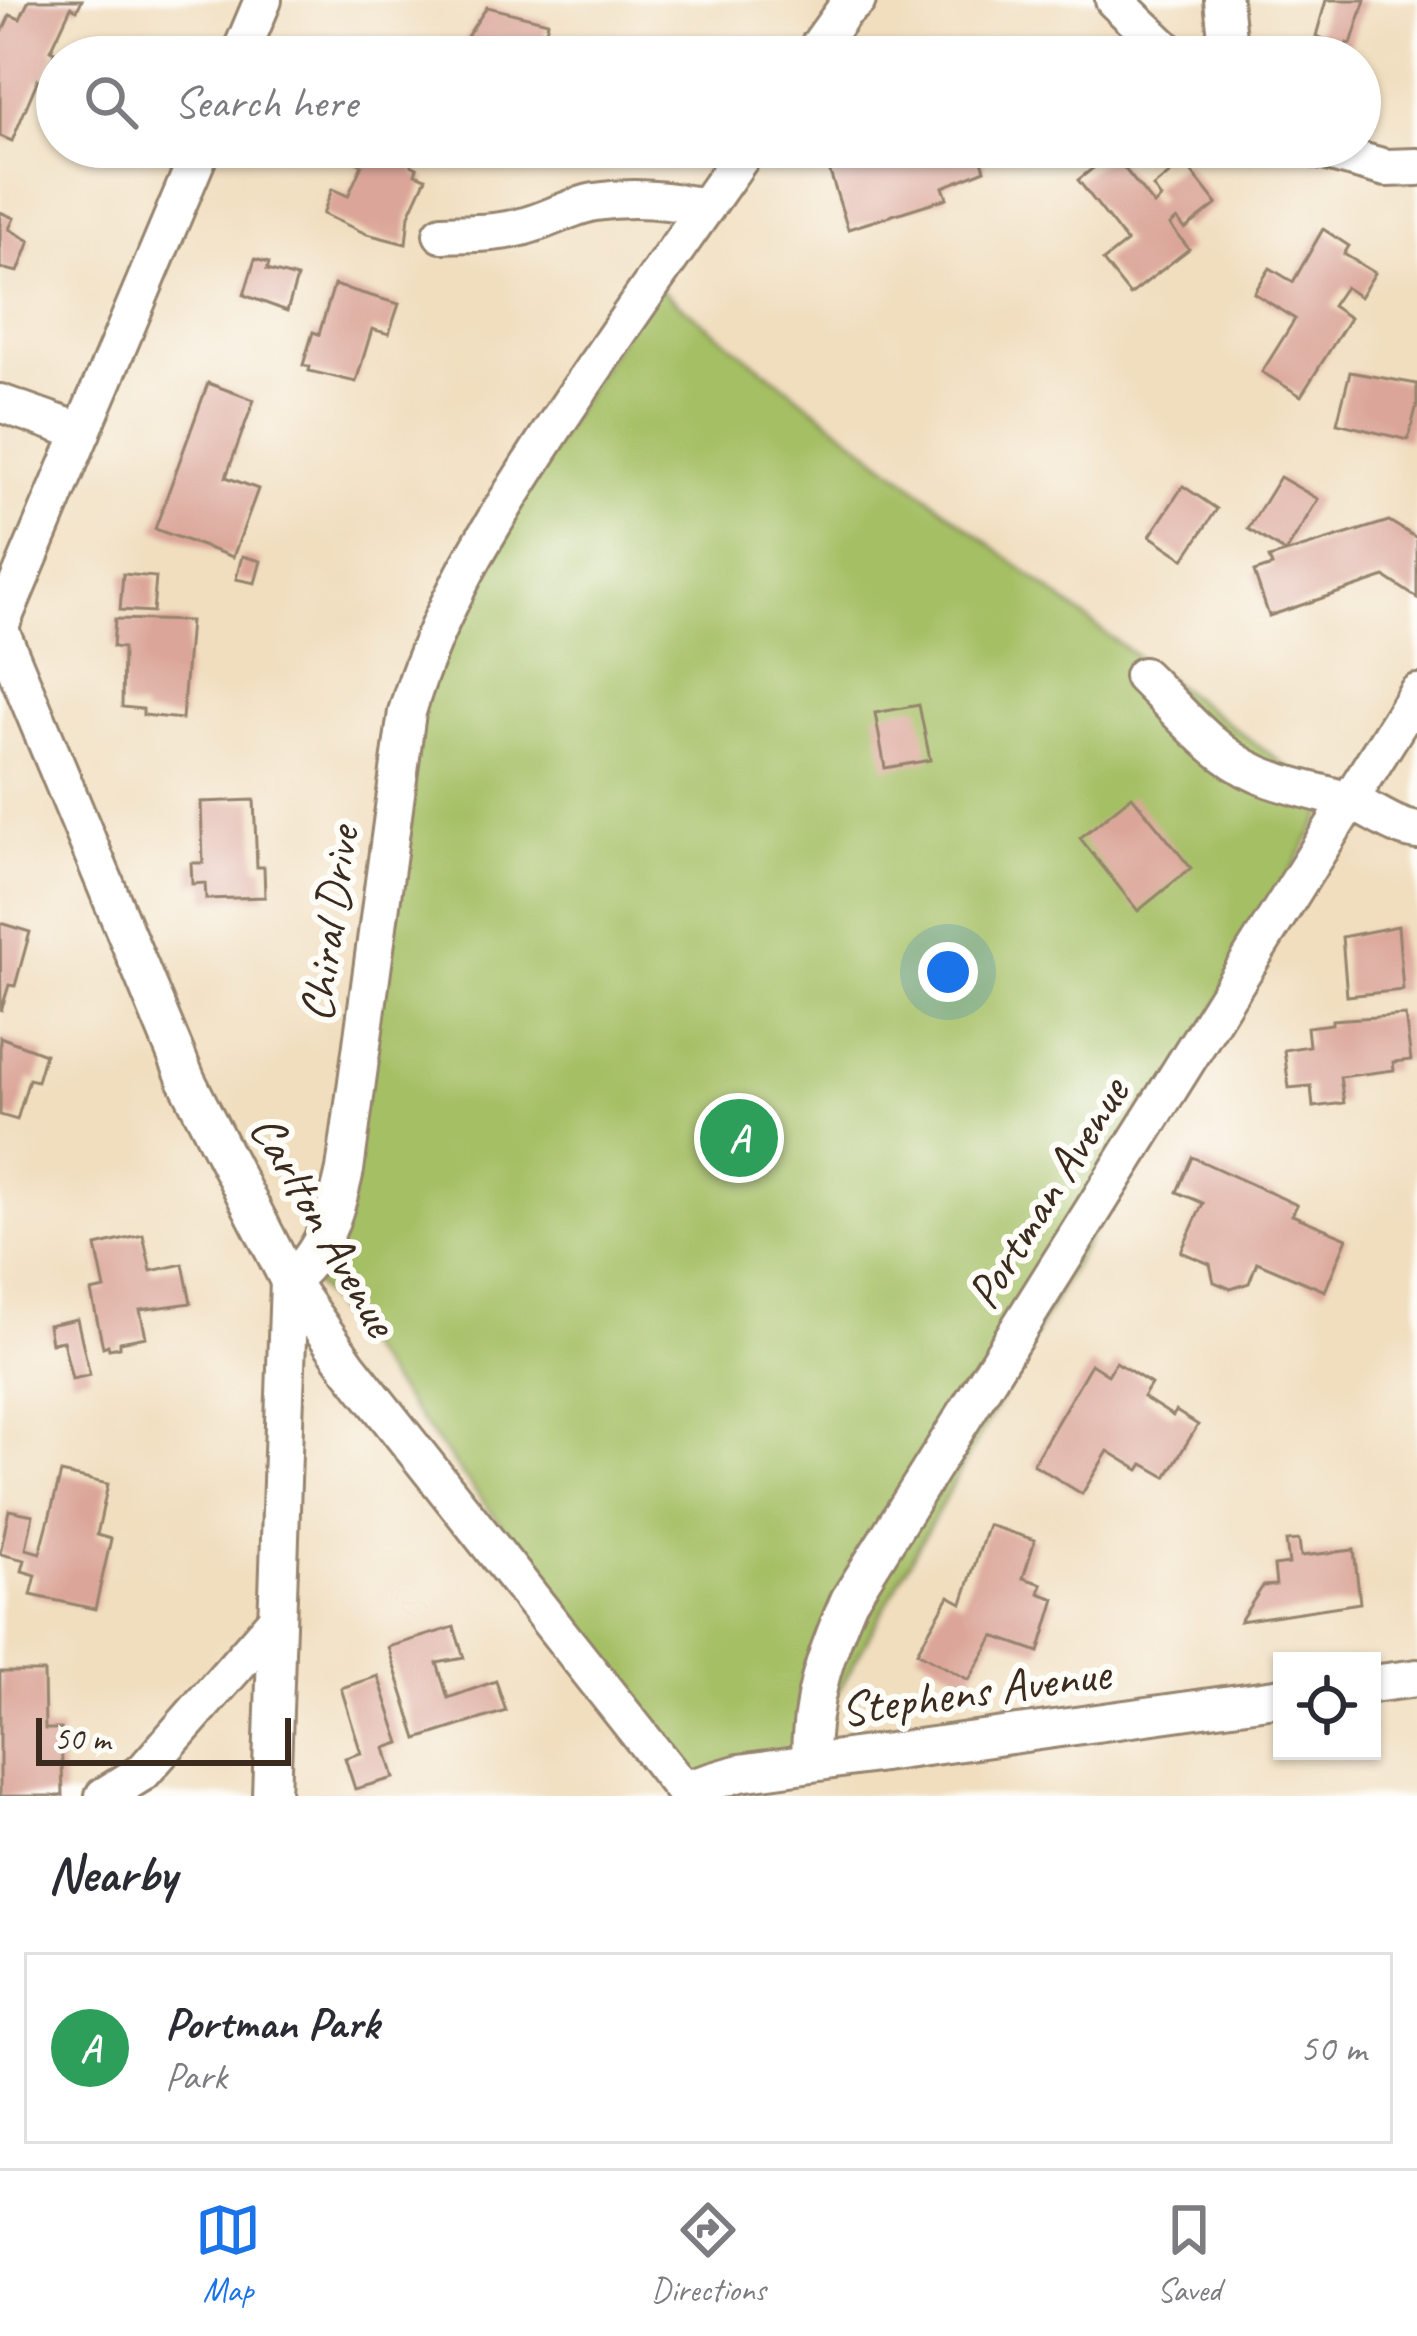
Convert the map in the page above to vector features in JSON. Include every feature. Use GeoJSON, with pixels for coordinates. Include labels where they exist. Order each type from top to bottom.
{"type":"FeatureCollection","features":[{"type":"Feature","properties":{"kind":"street"},"geometry":{"type":"LineString","coordinates":[[248,36],[263,0]]}},
{"type":"Feature","properties":{"kind":"street"},"geometry":{"type":"LineString","coordinates":[[827,36],[857,0]]}},
{"type":"Feature","properties":{"kind":"street"},"geometry":{"type":"LineString","coordinates":[[1114,0],[1152,36]]}},
{"type":"Feature","properties":{"kind":"street"},"geometry":{"type":"LineString","coordinates":[[1223,0],[1227,36]]}},
{"type":"Feature","properties":{"kind":"street"},"geometry":{"type":"LineString","coordinates":[[1381,167],[1417,167]]}},
{"type":"Feature","properties":{"kind":"street"},"geometry":{"type":"LineString","coordinates":[[0,628],[193,168]]}},
{"type":"Feature","properties":{"kind":"street","name":"Chiral Drive"},"geometry":{"type":"LineString","coordinates":[[289,1281],[304,1270],[328,1230],[345,1170],[407,712],[423,658],[478,543],[734,168]]}},
{"type":"Feature","properties":{"kind":"street"},"geometry":{"type":"LineString","coordinates":[[442,234],[527,226],[589,203],[624,199],[655,197],[706,208]]}},
{"type":"Feature","properties":{"kind":"street"},"geometry":{"type":"LineString","coordinates":[[0,403],[82,432]]}},
{"type":"Feature","properties":{"kind":"street","name":"Carlton Avenue"},"geometry":{"type":"LineString","coordinates":[[0,628],[187,1081],[289,1281],[348,1366],[685,1793]]}},
{"type":"Feature","properties":{"kind":"street"},"geometry":{"type":"LineString","coordinates":[[1143,676],[1252,772],[1349,801],[1401,828],[1417,831]]}},
{"type":"Feature","properties":{"kind":"street","name":"Portman Avenue"},"geometry":{"type":"LineString","coordinates":[[810,1762],[810,1724],[819,1670],[849,1600],[1417,693]]}},
{"type":"Feature","properties":{"kind":"street"},"geometry":{"type":"LineString","coordinates":[[271,1796],[289,1281]]}},
{"type":"Feature","properties":{"kind":"street"},"geometry":{"type":"LineString","coordinates":[[104,1796],[143,1772],[277,1619]]}},
{"type":"Feature","properties":{"kind":"street"},"geometry":{"type":"LineString","coordinates":[[1381,1683],[1417,1678]]}},
{"type":"Feature","properties":{"kind":"street","name":"Stephens Avenue"},"geometry":{"type":"LineString","coordinates":[[685,1793],[740,1773],[1273,1698]]}},
{"type":"Feature","properties":{"kind":"green space"},"geometry":{"type":"Polygon","coordinates":[[[653,284],[1114,640],[1331,799],[810,1743],[702,1784],[304,1270],[365,1005],[423,658],[653,284]]]}},
{"type":"Feature","properties":{"kind":"building"},"geometry":{"type":"Polygon","coordinates":[[[29,0],[82,0],[77,10],[71,7],[58,36],[36,36],[36,84],[12,141],[0,136],[0,36],[10,15],[20,19],[29,0]]]}},
{"type":"Feature","properties":{"kind":"building"},"geometry":{"type":"Polygon","coordinates":[[[1326,0],[1365,0],[1354,36],[1316,36],[1326,0]]]}},
{"type":"Feature","properties":{"kind":"building"},"geometry":{"type":"Polygon","coordinates":[[[487,7],[548,22],[544,36],[467,36],[487,7]]]}},
{"type":"Feature","properties":{"kind":"building"},"geometry":{"type":"Polygon","coordinates":[[[361,168],[417,168],[415,174],[426,178],[409,215],[406,244],[367,234],[323,214],[332,189],[348,196],[361,168]]]}},
{"type":"Feature","properties":{"kind":"building"},"geometry":{"type":"Polygon","coordinates":[[[1093,168],[1124,168],[1154,205],[1161,198],[1153,187],[1177,168],[1189,168],[1217,204],[1185,229],[1177,219],[1170,225],[1189,249],[1130,295],[1103,261],[1127,242],[1078,180],[1093,168]]]}},
{"type":"Feature","properties":{"kind":"building"},"geometry":{"type":"Polygon","coordinates":[[[829,169],[985,170],[943,187],[947,198],[848,229],[829,169]]]}},
{"type":"Feature","properties":{"kind":"building"},"geometry":{"type":"Polygon","coordinates":[[[0,212],[14,218],[9,229],[30,241],[18,272],[0,268],[0,212]]]}},
{"type":"Feature","properties":{"kind":"building"},"geometry":{"type":"Polygon","coordinates":[[[1323,229],[1349,246],[1344,254],[1375,273],[1360,297],[1345,287],[1332,306],[1350,318],[1301,396],[1262,372],[1295,319],[1254,293],[1270,268],[1293,282],[1323,229]]]}},
{"type":"Feature","properties":{"kind":"building"},"geometry":{"type":"Polygon","coordinates":[[[255,259],[269,263],[267,270],[297,278],[287,311],[244,295],[255,259]]]}},
{"type":"Feature","properties":{"kind":"building"},"geometry":{"type":"Polygon","coordinates":[[[334,285],[399,304],[389,334],[372,329],[356,382],[309,371],[303,365],[313,332],[319,334],[334,285]]]}},
{"type":"Feature","properties":{"kind":"building"},"geometry":{"type":"Polygon","coordinates":[[[1350,372],[1417,384],[1408,440],[1337,423],[1350,372]]]}},
{"type":"Feature","properties":{"kind":"building"},"geometry":{"type":"Polygon","coordinates":[[[208,383],[254,400],[226,477],[258,489],[233,557],[155,529],[208,383]]]}},
{"type":"Feature","properties":{"kind":"building"},"geometry":{"type":"Polygon","coordinates":[[[1280,477],[1318,499],[1286,552],[1248,529],[1280,477]]]}},
{"type":"Feature","properties":{"kind":"building"},"geometry":{"type":"Polygon","coordinates":[[[1183,486],[1217,509],[1184,559],[1150,536],[1183,486]]]}},
{"type":"Feature","properties":{"kind":"building"},"geometry":{"type":"Polygon","coordinates":[[[1389,521],[1417,538],[1417,598],[1385,577],[1269,616],[1254,572],[1272,566],[1269,558],[1389,521]]]}},
{"type":"Feature","properties":{"kind":"building"},"geometry":{"type":"Polygon","coordinates":[[[242,556],[261,561],[255,583],[236,579],[242,556]]]}},
{"type":"Feature","properties":{"kind":"building"},"geometry":{"type":"Polygon","coordinates":[[[123,574],[156,577],[153,612],[120,610],[123,574]]]}},
{"type":"Feature","properties":{"kind":"building"},"geometry":{"type":"Polygon","coordinates":[[[115,619],[190,621],[182,719],[143,715],[143,709],[122,707],[123,648],[113,647],[115,619]]]}},
{"type":"Feature","properties":{"kind":"building"},"geometry":{"type":"Polygon","coordinates":[[[919,705],[930,760],[885,768],[875,713],[919,705]]]}},
{"type":"Feature","properties":{"kind":"building"},"geometry":{"type":"Polygon","coordinates":[[[1132,796],[1191,868],[1138,911],[1080,838],[1132,796]]]}},
{"type":"Feature","properties":{"kind":"building"},"geometry":{"type":"Polygon","coordinates":[[[254,800],[257,867],[264,867],[265,897],[206,899],[205,883],[192,884],[191,863],[203,863],[201,802],[254,800]]]}},
{"type":"Feature","properties":{"kind":"building"},"geometry":{"type":"Polygon","coordinates":[[[0,923],[30,932],[15,986],[9,985],[1,1011],[0,923]]]}},
{"type":"Feature","properties":{"kind":"building"},"geometry":{"type":"Polygon","coordinates":[[[1398,926],[1403,990],[1347,996],[1342,937],[1398,926]]]}},
{"type":"Feature","properties":{"kind":"building"},"geometry":{"type":"Polygon","coordinates":[[[1405,1015],[1411,1060],[1393,1062],[1394,1070],[1340,1077],[1344,1103],[1313,1107],[1311,1086],[1289,1088],[1284,1050],[1309,1046],[1307,1027],[1332,1024],[1332,1020],[1405,1015]]]}},
{"type":"Feature","properties":{"kind":"building"},"geometry":{"type":"Polygon","coordinates":[[[0,1037],[45,1054],[37,1081],[29,1079],[17,1120],[0,1115],[0,1037]]]}},
{"type":"Feature","properties":{"kind":"building"},"geometry":{"type":"Polygon","coordinates":[[[1192,1157],[1297,1205],[1292,1215],[1347,1238],[1325,1291],[1257,1262],[1249,1283],[1231,1289],[1214,1282],[1210,1264],[1181,1252],[1203,1203],[1177,1192],[1192,1157]]]}},
{"type":"Feature","properties":{"kind":"building"},"geometry":{"type":"Polygon","coordinates":[[[143,1235],[151,1271],[183,1264],[191,1303],[140,1310],[146,1337],[109,1349],[103,1347],[91,1292],[105,1289],[96,1246],[143,1235]]]}},
{"type":"Feature","properties":{"kind":"building"},"geometry":{"type":"Polygon","coordinates":[[[77,1319],[90,1375],[72,1379],[63,1341],[51,1343],[48,1325],[77,1319]]]}},
{"type":"Feature","properties":{"kind":"building"},"geometry":{"type":"Polygon","coordinates":[[[1116,1362],[1151,1384],[1143,1397],[1198,1425],[1166,1477],[1143,1464],[1139,1470],[1108,1451],[1082,1494],[1033,1464],[1091,1364],[1108,1375],[1116,1362]]]}},
{"type":"Feature","properties":{"kind":"building"},"geometry":{"type":"Polygon","coordinates":[[[61,1473],[108,1484],[97,1535],[111,1539],[95,1609],[31,1595],[36,1575],[22,1571],[25,1560],[0,1554],[9,1510],[33,1515],[26,1549],[40,1553],[61,1473]]]}},
{"type":"Feature","properties":{"kind":"building"},"geometry":{"type":"Polygon","coordinates":[[[988,1525],[1035,1540],[1023,1578],[1042,1584],[1039,1593],[1055,1599],[1039,1652],[994,1636],[969,1680],[917,1652],[949,1596],[962,1603],[988,1525]]]}},
{"type":"Feature","properties":{"kind":"building"},"geometry":{"type":"Polygon","coordinates":[[[1299,1540],[1301,1556],[1354,1550],[1360,1603],[1240,1621],[1263,1586],[1276,1585],[1274,1566],[1289,1564],[1286,1541],[1299,1540]]]}},
{"type":"Feature","properties":{"kind":"building"},"geometry":{"type":"Polygon","coordinates":[[[454,1627],[464,1658],[437,1663],[448,1698],[496,1681],[506,1711],[417,1739],[388,1647],[454,1627]]]}},
{"type":"Feature","properties":{"kind":"building"},"geometry":{"type":"Polygon","coordinates":[[[0,1672],[44,1672],[45,1729],[61,1729],[63,1796],[0,1796],[0,1672]]]}},
{"type":"Feature","properties":{"kind":"building"},"geometry":{"type":"Polygon","coordinates":[[[378,1676],[400,1743],[385,1748],[394,1778],[355,1789],[345,1758],[361,1753],[341,1688],[378,1676]]]}},
{"type":"Feature","properties":{"kind":"place","name":"Portman Park"},"geometry":{"type":"Point","coordinates":[739,1138]}}]}
